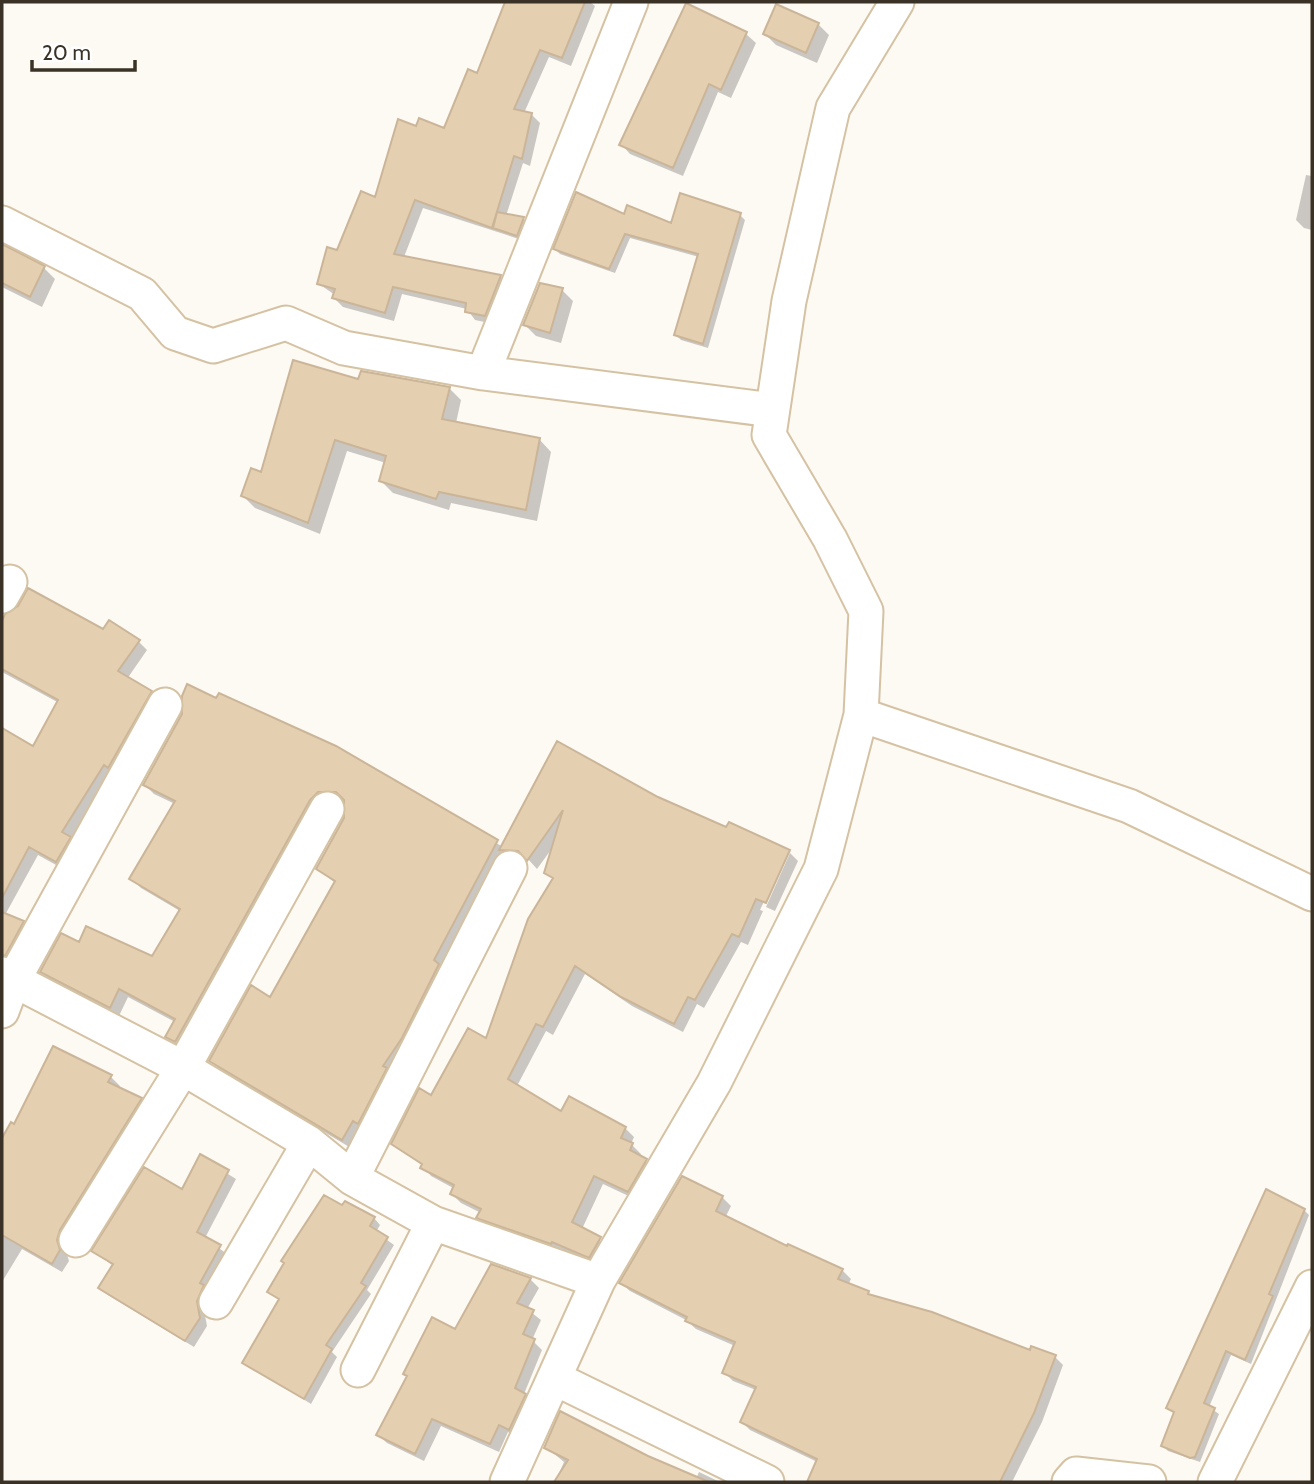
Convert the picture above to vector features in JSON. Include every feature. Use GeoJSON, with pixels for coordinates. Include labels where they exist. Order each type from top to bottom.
{"type":"FeatureCollection","features":[{"type":"Feature","properties":{"kind":"street"},"geometry":{"type":"LineString","coordinates":[[483,373],[631,2]]}},
{"type":"Feature","properties":{"kind":"street"},"geometry":{"type":"LineString","coordinates":[[506,1482],[598,1281],[714,1083],[821,869],[861,715],[866,611],[830,539],[769,435],[789,301],[834,108],[897,2]]}},
{"type":"Feature","properties":{"kind":"street"},"geometry":{"type":"LineString","coordinates":[[2,223],[142,293],[175,333],[213,345],[286,323],[344,348],[483,373],[772,410]]}},
{"type":"Feature","properties":{"kind":"street"},"geometry":{"type":"LineString","coordinates":[[2,1011],[8,977],[165,705]]}},
{"type":"Feature","properties":{"kind":"street"},"geometry":{"type":"LineString","coordinates":[[861,715],[1129,806],[1312,894]]}},
{"type":"Feature","properties":{"kind":"street"},"geometry":{"type":"LineString","coordinates":[[76,1240],[183,1068],[327,809]]}},
{"type":"Feature","properties":{"kind":"street"},"geometry":{"type":"LineString","coordinates":[[352,1178],[510,868]]}},
{"type":"Feature","properties":{"kind":"street"},"geometry":{"type":"LineString","coordinates":[[8,977],[183,1068],[309,1143],[352,1178],[433,1223],[598,1281]]}},
{"type":"Feature","properties":{"kind":"street"},"geometry":{"type":"LineString","coordinates":[[216,1302],[309,1143]]}},
{"type":"Feature","properties":{"kind":"street"},"geometry":{"type":"LineString","coordinates":[[358,1370],[433,1223]]}},
{"type":"Feature","properties":{"kind":"street"},"geometry":{"type":"LineString","coordinates":[[1214,1482],[1312,1287]]}},
{"type":"Feature","properties":{"kind":"street"},"geometry":{"type":"LineString","coordinates":[[554,1378],[767,1482]]}},
{"type":"Feature","properties":{"kind":"street"},"geometry":{"type":"LineString","coordinates":[[1069,1482],[1076,1474],[1149,1482]]}},
{"type":"Feature","properties":{"kind":"building"},"geometry":{"type":"Polygon","coordinates":[[[505,2],[585,2],[562,58],[540,50],[514,109],[532,113],[522,159],[514,156],[492,228],[415,200],[394,254],[501,275],[485,316],[465,312],[466,303],[393,287],[385,313],[332,298],[335,289],[317,284],[327,247],[337,250],[361,191],[375,197],[398,119],[416,126],[419,118],[444,128],[468,69],[477,73],[505,2]]]}},
{"type":"Feature","properties":{"kind":"building"},"geometry":{"type":"Polygon","coordinates":[[[686,3],[747,32],[721,90],[709,84],[673,168],[619,145],[686,3]]]}},
{"type":"Feature","properties":{"kind":"building"},"geometry":{"type":"Polygon","coordinates":[[[776,4],[819,23],[806,53],[763,34],[776,4]]]}},
{"type":"Feature","properties":{"kind":"building"},"geometry":{"type":"Polygon","coordinates":[[[576,192],[624,214],[627,205],[671,223],[680,193],[741,213],[703,344],[674,335],[698,254],[625,234],[609,269],[553,249],[576,192]]]}},
{"type":"Feature","properties":{"kind":"building"},"geometry":{"type":"Polygon","coordinates":[[[497,212],[524,217],[517,236],[493,228],[497,212]]]}},
{"type":"Feature","properties":{"kind":"building"},"geometry":{"type":"Polygon","coordinates":[[[2,244],[45,266],[30,297],[2,283],[2,244]]]}},
{"type":"Feature","properties":{"kind":"building"},"geometry":{"type":"Polygon","coordinates":[[[540,283],[563,288],[550,333],[523,325],[540,283]]]}},
{"type":"Feature","properties":{"kind":"building"},"geometry":{"type":"Polygon","coordinates":[[[293,360],[358,379],[361,371],[450,387],[442,419],[540,438],[526,510],[439,492],[436,499],[379,481],[386,456],[335,440],[308,523],[241,496],[251,468],[261,472],[293,360]]]}},
{"type":"Feature","properties":{"kind":"building"},"geometry":{"type":"Polygon","coordinates":[[[28,588],[103,629],[109,620],[140,640],[118,671],[152,691],[108,768],[104,765],[62,832],[71,837],[56,862],[29,847],[2,898],[2,728],[33,746],[58,700],[2,669],[2,621],[5,614],[18,606],[28,588]]]}},
{"type":"Feature","properties":{"kind":"building"},"geometry":{"type":"Polygon","coordinates":[[[187,684],[216,698],[219,693],[336,746],[498,840],[434,960],[439,964],[402,1038],[383,1066],[387,1068],[358,1124],[353,1121],[342,1140],[209,1061],[251,985],[270,997],[335,881],[316,869],[344,818],[344,800],[336,792],[318,792],[310,800],[175,1042],[165,1037],[175,1019],[119,989],[110,1008],[40,972],[61,933],[79,942],[86,926],[152,956],[180,909],[129,879],[175,801],[143,785],[182,714],[182,696],[187,684]]]}},
{"type":"Feature","properties":{"kind":"building"},"geometry":{"type":"Polygon","coordinates":[[[557,741],[658,797],[726,827],[729,822],[790,850],[766,903],[756,899],[739,937],[732,934],[695,1000],[688,997],[674,1024],[621,997],[575,966],[543,1027],[536,1024],[508,1079],[561,1111],[569,1096],[626,1127],[621,1138],[633,1143],[630,1150],[647,1159],[628,1192],[594,1176],[572,1222],[601,1237],[589,1258],[552,1242],[551,1244],[476,1218],[481,1209],[450,1194],[454,1185],[420,1168],[422,1164],[391,1144],[419,1088],[431,1095],[468,1028],[486,1038],[528,919],[553,878],[544,873],[563,810],[527,861],[518,851],[499,850],[557,741]]]}},
{"type":"Feature","properties":{"kind":"building"},"geometry":{"type":"Polygon","coordinates":[[[2,912],[24,921],[5,956],[2,955],[2,912]]]}},
{"type":"Feature","properties":{"kind":"building"},"geometry":{"type":"Polygon","coordinates":[[[53,1046],[112,1075],[108,1082],[142,1098],[60,1230],[57,1240],[60,1250],[52,1264],[2,1235],[2,1138],[11,1122],[14,1124],[53,1046]]]}},
{"type":"Feature","properties":{"kind":"building"},"geometry":{"type":"Polygon","coordinates":[[[200,1154],[229,1170],[197,1232],[221,1245],[200,1283],[204,1285],[197,1301],[200,1318],[185,1341],[98,1288],[113,1264],[91,1251],[144,1167],[182,1189],[200,1154]]]}},
{"type":"Feature","properties":{"kind":"building"},"geometry":{"type":"Polygon","coordinates":[[[682,1176],[723,1196],[716,1211],[787,1246],[788,1244],[843,1269],[838,1279],[869,1291],[868,1294],[932,1312],[1030,1350],[1031,1346],[1056,1355],[1034,1413],[1000,1482],[807,1482],[817,1459],[740,1422],[756,1387],[722,1373],[735,1342],[685,1321],[687,1317],[619,1283],[682,1176]]]}},
{"type":"Feature","properties":{"kind":"building"},"geometry":{"type":"Polygon","coordinates":[[[1266,1189],[1305,1209],[1269,1294],[1273,1296],[1245,1360],[1226,1351],[1204,1403],[1215,1408],[1195,1457],[1190,1458],[1161,1446],[1174,1412],[1166,1408],[1266,1189]]]}},
{"type":"Feature","properties":{"kind":"building"},"geometry":{"type":"Polygon","coordinates":[[[324,1195],[342,1205],[345,1201],[375,1217],[370,1226],[388,1237],[361,1283],[366,1286],[326,1345],[332,1349],[304,1399],[242,1363],[279,1299],[267,1292],[284,1263],[281,1261],[324,1195]]]}},
{"type":"Feature","properties":{"kind":"building"},"geometry":{"type":"Polygon","coordinates":[[[491,1264],[531,1278],[517,1303],[534,1310],[523,1334],[535,1339],[515,1388],[526,1394],[509,1430],[499,1425],[490,1444],[432,1419],[415,1454],[376,1435],[407,1376],[403,1374],[432,1317],[455,1329],[491,1264]]]}},
{"type":"Feature","properties":{"kind":"building"},"geometry":{"type":"Polygon","coordinates":[[[560,1411],[648,1456],[709,1482],[554,1482],[568,1460],[544,1448],[560,1411]]]}}]}
